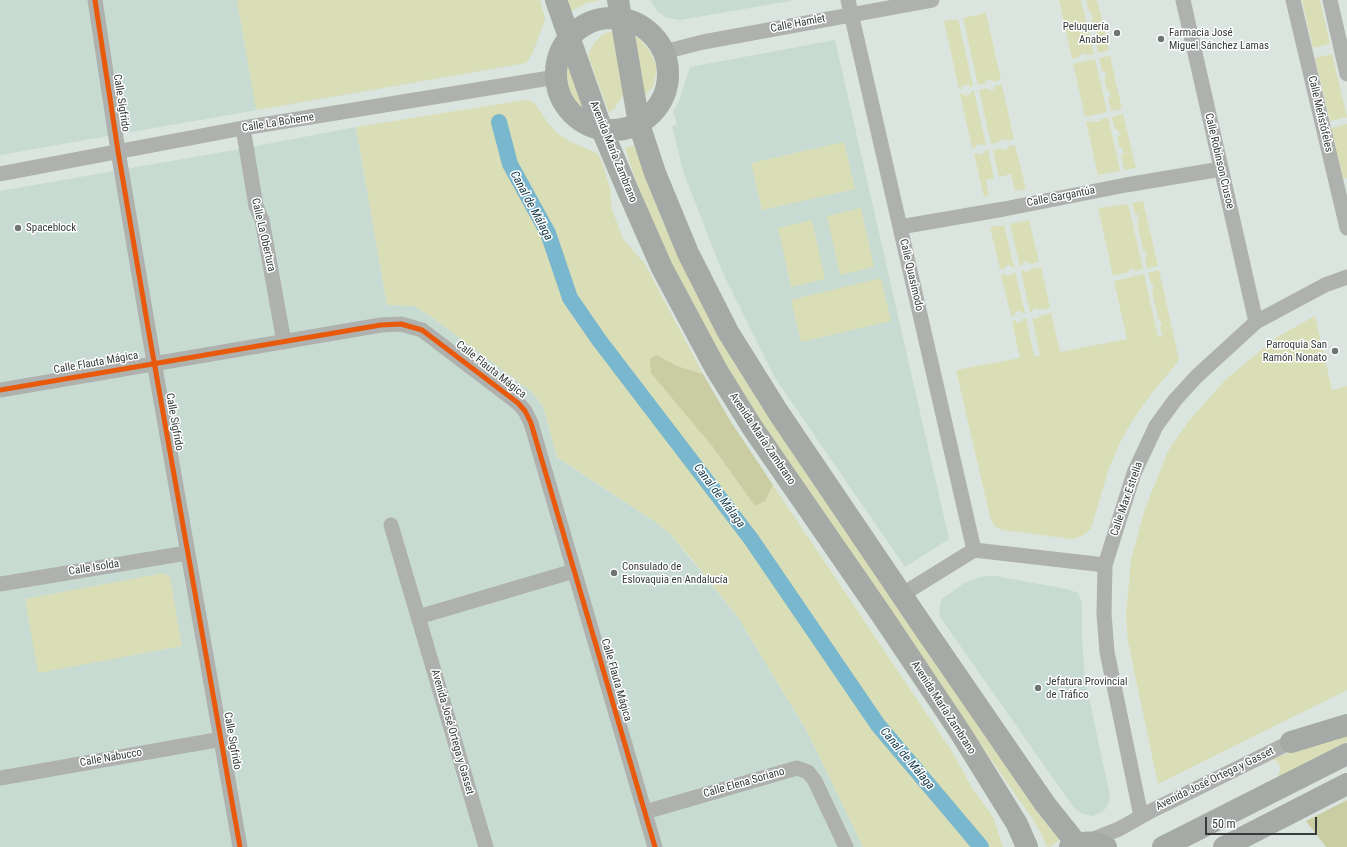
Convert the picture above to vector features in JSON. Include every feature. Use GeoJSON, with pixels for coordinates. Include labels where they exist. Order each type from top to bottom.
{"type":"FeatureCollection","features":[{"type":"Feature","properties":{"kind":"main road","name":"Avenida María Zambrano"},"geometry":{"type":"LineString","coordinates":[[556,0],[602,130],[662,268],[716,370],[752,427],[956,726],[1017,824],[1027,847]]}},
{"type":"Feature","properties":{"kind":"main road"},"geometry":{"type":"LineString","coordinates":[[619,9],[654,36],[664,52],[669,69],[668,85],[662,101],[652,114],[639,124],[621,130],[602,130],[588,125],[575,117],[565,106],[558,92],[556,77],[557,63],[562,49],[570,37],[580,28],[606,18],[619,9]]}},
{"type":"Feature","properties":{"kind":"main road"},"geometry":{"type":"LineString","coordinates":[[619,9],[639,124],[656,173],[688,253],[728,332],[778,412],[1045,804],[1077,844],[1102,844],[1106,847]]}},
{"type":"Feature","properties":{"kind":"main road"},"geometry":{"type":"LineString","coordinates":[[1291,742],[1347,725]]}},
{"type":"Feature","properties":{"kind":"main road"},"geometry":{"type":"LineString","coordinates":[[1163,847],[1347,754]]}},
{"type":"Feature","properties":{"kind":"main road"},"geometry":{"type":"LineString","coordinates":[[1224,847],[1347,784]]}},
{"type":"Feature","properties":{"kind":"street","name":"Calle Sigfrido"},"geometry":{"type":"LineString","coordinates":[[95,0],[118,152],[154,363],[240,847]]}},
{"type":"Feature","properties":{"kind":"street","name":"Calle Hamlet"},"geometry":{"type":"LineString","coordinates":[[664,52],[850,7],[932,0]]}},
{"type":"Feature","properties":{"kind":"street","name":"Calle Robinson Crusoe"},"geometry":{"type":"LineString","coordinates":[[1183,0],[1256,322]]}},
{"type":"Feature","properties":{"kind":"street","name":"Calle Mefistófeles"},"geometry":{"type":"LineString","coordinates":[[1293,0],[1347,228]]}},
{"type":"Feature","properties":{"kind":"street"},"geometry":{"type":"LineString","coordinates":[[1330,0],[1347,74]]}},
{"type":"Feature","properties":{"kind":"street","name":"Calle Quasimodo"},"geometry":{"type":"LineString","coordinates":[[850,7],[974,550]]}},
{"type":"Feature","properties":{"kind":"street","name":"Calle La Boheme"},"geometry":{"type":"LineString","coordinates":[[0,174],[243,128],[556,77]]}},
{"type":"Feature","properties":{"kind":"street","name":"Calle La Obertura"},"geometry":{"type":"LineString","coordinates":[[243,128],[256,206],[262,220],[284,342]]}},
{"type":"Feature","properties":{"kind":"street","name":"Calle Gargantúa"},"geometry":{"type":"LineString","coordinates":[[900,226],[1004,209],[1126,185],[1221,169]]}},
{"type":"Feature","properties":{"kind":"street","name":"Calle Max Estrella"},"geometry":{"type":"LineString","coordinates":[[1142,816],[1107,652],[1104,614],[1105,565],[1134,473],[1156,426],[1175,400],[1197,376],[1256,322],[1325,285],[1347,277]]}},
{"type":"Feature","properties":{"kind":"street","name":"Calle Flauta Mágica"},"geometry":{"type":"LineString","coordinates":[[0,390],[381,325],[401,324],[422,330],[518,403],[525,411],[531,423],[655,847]]}},
{"type":"Feature","properties":{"kind":"street","name":"Avenida José Ortega y Gasset"},"geometry":{"type":"LineString","coordinates":[[391,524],[486,847]]}},
{"type":"Feature","properties":{"kind":"street"},"geometry":{"type":"LineString","coordinates":[[903,594],[974,550],[1105,565]]}},
{"type":"Feature","properties":{"kind":"street","name":"Calle Isolda"},"geometry":{"type":"LineString","coordinates":[[0,584],[187,553]]}},
{"type":"Feature","properties":{"kind":"street"},"geometry":{"type":"LineString","coordinates":[[418,617],[574,571]]}},
{"type":"Feature","properties":{"kind":"street","name":"Avenida José Ortega y Gasset"},"geometry":{"type":"LineString","coordinates":[[1077,844],[1119,829],[1142,816],[1347,714]]}},
{"type":"Feature","properties":{"kind":"street","name":"Calle Nabucco"},"geometry":{"type":"LineString","coordinates":[[0,778],[222,739]]}},
{"type":"Feature","properties":{"kind":"street","name":"Calle Elena Soriano"},"geometry":{"type":"LineString","coordinates":[[645,812],[797,768],[808,772],[815,781],[846,847]]}},
{"type":"Feature","properties":{"kind":"shaded area"},"geometry":{"type":"Polygon","coordinates":[[[0,0],[540,0],[545,19],[533,52],[526,63],[0,155],[0,0]]]}},
{"type":"Feature","properties":{"kind":"shaded area"},"geometry":{"type":"Polygon","coordinates":[[[650,0],[796,0],[680,20],[667,18],[657,11],[650,0]]]}},
{"type":"Feature","properties":{"kind":"shaded area"},"geometry":{"type":"Polygon","coordinates":[[[835,40],[949,539],[905,567],[775,378],[721,269],[683,171],[672,126],[677,124],[673,111],[679,101],[690,67],[835,40]]]}},
{"type":"Feature","properties":{"kind":"shaded area"},"geometry":{"type":"Polygon","coordinates":[[[356,127],[387,305],[414,306],[429,315],[531,391],[543,406],[557,457],[657,523],[671,535],[737,616],[807,731],[863,847],[0,847],[0,191],[356,127]]]}},
{"type":"Feature","properties":{"kind":"shaded area","name":"Jefatura Provincial de Tráfico"},"geometry":{"type":"Polygon","coordinates":[[[984,576],[996,576],[1067,589],[1078,593],[1082,603],[1082,639],[1085,679],[1110,796],[1109,803],[1100,813],[1092,816],[1083,814],[1074,808],[940,617],[939,610],[942,599],[964,583],[984,576]]]}},
{"type":"Feature","properties":{"kind":"green space"},"geometry":{"type":"Polygon","coordinates":[[[237,0],[540,0],[545,19],[533,52],[526,63],[256,110],[237,0]]]}},
{"type":"Feature","properties":{"kind":"green space"},"geometry":{"type":"Polygon","coordinates":[[[567,0],[601,0],[586,3],[571,11],[567,0]]]}},
{"type":"Feature","properties":{"kind":"green space"},"geometry":{"type":"Polygon","coordinates":[[[1059,0],[1081,0],[1094,54],[1086,55],[1086,53],[1072,59],[1059,0]]]}},
{"type":"Feature","properties":{"kind":"green space"},"geometry":{"type":"Polygon","coordinates":[[[1086,0],[1097,0],[1109,50],[1098,53],[1095,38],[1098,37],[1096,31],[1093,31],[1091,20],[1093,19],[1091,12],[1089,12],[1086,0]]]}},
{"type":"Feature","properties":{"kind":"green space"},"geometry":{"type":"Polygon","coordinates":[[[1302,0],[1320,0],[1330,44],[1313,48],[1302,0]]]}},
{"type":"Feature","properties":{"kind":"green space"},"geometry":{"type":"Polygon","coordinates":[[[986,13],[1001,80],[993,82],[992,79],[986,81],[986,83],[978,85],[963,18],[986,13]]]}},
{"type":"Feature","properties":{"kind":"green space"},"geometry":{"type":"Polygon","coordinates":[[[958,19],[973,86],[970,87],[969,84],[962,86],[962,89],[959,89],[944,21],[958,19]]]}},
{"type":"Feature","properties":{"kind":"green space"},"geometry":{"type":"Polygon","coordinates":[[[612,31],[624,94],[615,108],[609,113],[588,56],[597,40],[603,34],[612,31]]]}},
{"type":"Feature","properties":{"kind":"green space"},"geometry":{"type":"Polygon","coordinates":[[[630,33],[640,39],[651,53],[657,68],[653,87],[644,96],[630,33]]]}},
{"type":"Feature","properties":{"kind":"green space"},"geometry":{"type":"Polygon","coordinates":[[[1332,54],[1347,117],[1330,121],[1315,58],[1332,54]]]}},
{"type":"Feature","properties":{"kind":"green space"},"geometry":{"type":"Polygon","coordinates":[[[1110,56],[1122,109],[1111,111],[1108,98],[1111,97],[1109,90],[1107,91],[1104,78],[1106,77],[1105,71],[1102,71],[1099,58],[1110,56]]]}},
{"type":"Feature","properties":{"kind":"green space"},"geometry":{"type":"Polygon","coordinates":[[[569,57],[592,116],[581,110],[569,98],[565,85],[564,65],[569,57]]]}},
{"type":"Feature","properties":{"kind":"green space"},"geometry":{"type":"Polygon","coordinates":[[[1095,59],[1107,112],[1085,117],[1073,64],[1095,59]]]}},
{"type":"Feature","properties":{"kind":"green space"},"geometry":{"type":"Polygon","coordinates":[[[1002,85],[1014,139],[1007,141],[1006,139],[1000,140],[1000,142],[991,144],[979,90],[987,88],[988,90],[995,89],[994,86],[1002,85]]]}},
{"type":"Feature","properties":{"kind":"green space"},"geometry":{"type":"Polygon","coordinates":[[[971,91],[974,91],[986,145],[976,145],[976,147],[972,148],[960,94],[963,93],[964,96],[971,94],[971,91]]]}},
{"type":"Feature","properties":{"kind":"green space"},"geometry":{"type":"Polygon","coordinates":[[[524,100],[532,101],[557,133],[571,142],[597,153],[602,162],[610,188],[612,209],[623,239],[645,264],[703,374],[677,366],[657,355],[712,446],[755,506],[765,501],[773,485],[951,750],[973,789],[993,817],[1003,847],[863,847],[807,731],[737,616],[671,535],[657,523],[557,457],[543,406],[531,391],[429,315],[414,306],[387,305],[356,127],[524,100]]]}},
{"type":"Feature","properties":{"kind":"green space"},"geometry":{"type":"Polygon","coordinates":[[[1123,114],[1136,168],[1124,170],[1121,155],[1124,154],[1122,148],[1120,148],[1117,137],[1120,136],[1118,129],[1115,130],[1112,117],[1123,114]]]}},
{"type":"Feature","properties":{"kind":"green space"},"geometry":{"type":"Polygon","coordinates":[[[1108,117],[1120,171],[1098,175],[1086,122],[1101,121],[1101,119],[1108,117]]]}},
{"type":"Feature","properties":{"kind":"green space"},"geometry":{"type":"Polygon","coordinates":[[[1347,124],[1347,178],[1343,179],[1331,128],[1347,124]]]}},
{"type":"Feature","properties":{"kind":"green space"},"geometry":{"type":"Polygon","coordinates":[[[844,142],[855,189],[762,210],[751,163],[844,142]]]}},
{"type":"Feature","properties":{"kind":"green space"},"geometry":{"type":"Polygon","coordinates":[[[636,145],[662,220],[679,257],[737,366],[788,446],[1038,813],[1049,827],[1062,838],[1050,847],[1047,847],[1032,818],[934,678],[776,446],[717,351],[665,252],[643,201],[625,148],[636,145]]]}},
{"type":"Feature","properties":{"kind":"green space"},"geometry":{"type":"Polygon","coordinates":[[[1015,145],[1026,189],[1015,191],[1011,174],[999,177],[993,150],[1001,148],[1002,150],[1009,148],[1008,146],[1015,145]]]}},
{"type":"Feature","properties":{"kind":"green space"},"geometry":{"type":"Polygon","coordinates":[[[988,150],[994,178],[986,180],[989,196],[984,197],[974,154],[977,153],[978,155],[988,150]]]}},
{"type":"Feature","properties":{"kind":"green space"},"geometry":{"type":"Polygon","coordinates":[[[1143,201],[1158,266],[1147,268],[1145,257],[1147,256],[1145,250],[1143,250],[1137,222],[1139,221],[1132,203],[1143,201]]]}},
{"type":"Feature","properties":{"kind":"green space"},"geometry":{"type":"Polygon","coordinates":[[[1128,204],[1143,269],[1135,271],[1134,269],[1128,270],[1129,272],[1113,276],[1098,208],[1128,204]]]}},
{"type":"Feature","properties":{"kind":"green space"},"geometry":{"type":"Polygon","coordinates":[[[861,208],[874,267],[840,275],[827,216],[861,208]]]}},
{"type":"Feature","properties":{"kind":"green space"},"geometry":{"type":"Polygon","coordinates":[[[812,220],[825,279],[791,287],[778,228],[812,220]]]}},
{"type":"Feature","properties":{"kind":"green space"},"geometry":{"type":"Polygon","coordinates":[[[1029,220],[1039,262],[1029,264],[1028,261],[1022,263],[1020,266],[1010,224],[1029,220]]]}},
{"type":"Feature","properties":{"kind":"green space"},"geometry":{"type":"Polygon","coordinates":[[[1004,225],[1014,267],[1012,268],[1011,265],[1005,266],[1005,269],[1000,269],[990,227],[1004,225]]]}},
{"type":"Feature","properties":{"kind":"green space"},"geometry":{"type":"Polygon","coordinates":[[[1041,267],[1050,308],[1038,310],[1038,308],[1030,312],[1021,271],[1030,271],[1029,269],[1041,267]]]}},
{"type":"Feature","properties":{"kind":"green space"},"geometry":{"type":"Polygon","coordinates":[[[1159,270],[1179,360],[1149,397],[1131,423],[1121,441],[1109,468],[1091,529],[1082,536],[1072,539],[1002,530],[997,528],[990,517],[956,370],[1020,358],[1012,321],[1016,320],[1017,323],[1026,318],[1034,356],[1040,355],[1032,317],[1034,319],[1039,318],[1039,316],[1051,313],[1060,352],[1127,339],[1114,281],[1144,274],[1158,337],[1162,336],[1160,326],[1162,325],[1160,319],[1158,319],[1152,291],[1154,290],[1148,273],[1159,270]]]}},
{"type":"Feature","properties":{"kind":"green space"},"geometry":{"type":"Polygon","coordinates":[[[1015,272],[1025,313],[1022,313],[1021,311],[1015,312],[1015,315],[1011,316],[1001,275],[1013,275],[1015,272]]]}},
{"type":"Feature","properties":{"kind":"green space"},"geometry":{"type":"Polygon","coordinates":[[[881,278],[891,321],[801,342],[791,300],[881,278]]]}},
{"type":"Feature","properties":{"kind":"green space"},"geometry":{"type":"Polygon","coordinates":[[[1315,316],[1332,390],[1347,386],[1347,690],[1158,784],[1128,642],[1126,615],[1131,559],[1145,509],[1168,451],[1188,422],[1226,379],[1277,337],[1315,316]]]}},
{"type":"Feature","properties":{"kind":"green space"},"geometry":{"type":"Polygon","coordinates":[[[657,355],[677,366],[703,374],[731,422],[773,485],[765,501],[755,506],[712,446],[651,373],[650,359],[657,355]]]}},
{"type":"Feature","properties":{"kind":"green space"},"geometry":{"type":"Polygon","coordinates":[[[164,573],[170,577],[182,646],[38,673],[25,599],[164,573]]]}},
{"type":"Feature","properties":{"kind":"green space"},"geometry":{"type":"Polygon","coordinates":[[[1347,732],[1347,742],[1278,777],[1280,766],[1278,762],[1272,759],[1347,732]]]}},
{"type":"Feature","properties":{"kind":"green space"},"geometry":{"type":"Polygon","coordinates":[[[1347,800],[1347,847],[1326,847],[1306,821],[1347,800]]]}},
{"type":"Feature","properties":{"kind":"waterway","name":"Canal de Málaga"},"geometry":{"type":"LineString","coordinates":[[499,122],[510,164],[548,233],[570,298],[599,340],[751,539],[878,725],[981,847]]}},
{"type":"Feature","properties":{"kind":"cycle path"},"geometry":{"type":"LineString","coordinates":[[95,0],[118,151],[150,339],[240,847]]}},
{"type":"Feature","properties":{"kind":"cycle path"},"geometry":{"type":"LineString","coordinates":[[0,390],[381,325],[401,324],[422,330],[518,403],[525,411],[531,423],[655,847]]}},
{"type":"Feature","properties":{"kind":"place","name":"Peluquería Anabel"},"geometry":{"type":"Point","coordinates":[1117,33]}},
{"type":"Feature","properties":{"kind":"place","name":"Farmacia José Miguel Sánchez Lamas"},"geometry":{"type":"Point","coordinates":[1161,39]}},
{"type":"Feature","properties":{"kind":"place","name":"Spaceblock"},"geometry":{"type":"Point","coordinates":[18,228]}},
{"type":"Feature","properties":{"kind":"place","name":"Parroquia San Ramón Nonato"},"geometry":{"type":"Point","coordinates":[1335,351]}},
{"type":"Feature","properties":{"kind":"place","name":"Consulado de Eslovaquia en Andalucía"},"geometry":{"type":"Point","coordinates":[614,573]}},
{"type":"Feature","properties":{"kind":"place","name":"Jefatura Provincial de Tráfico"},"geometry":{"type":"Point","coordinates":[1038,688]}}]}
